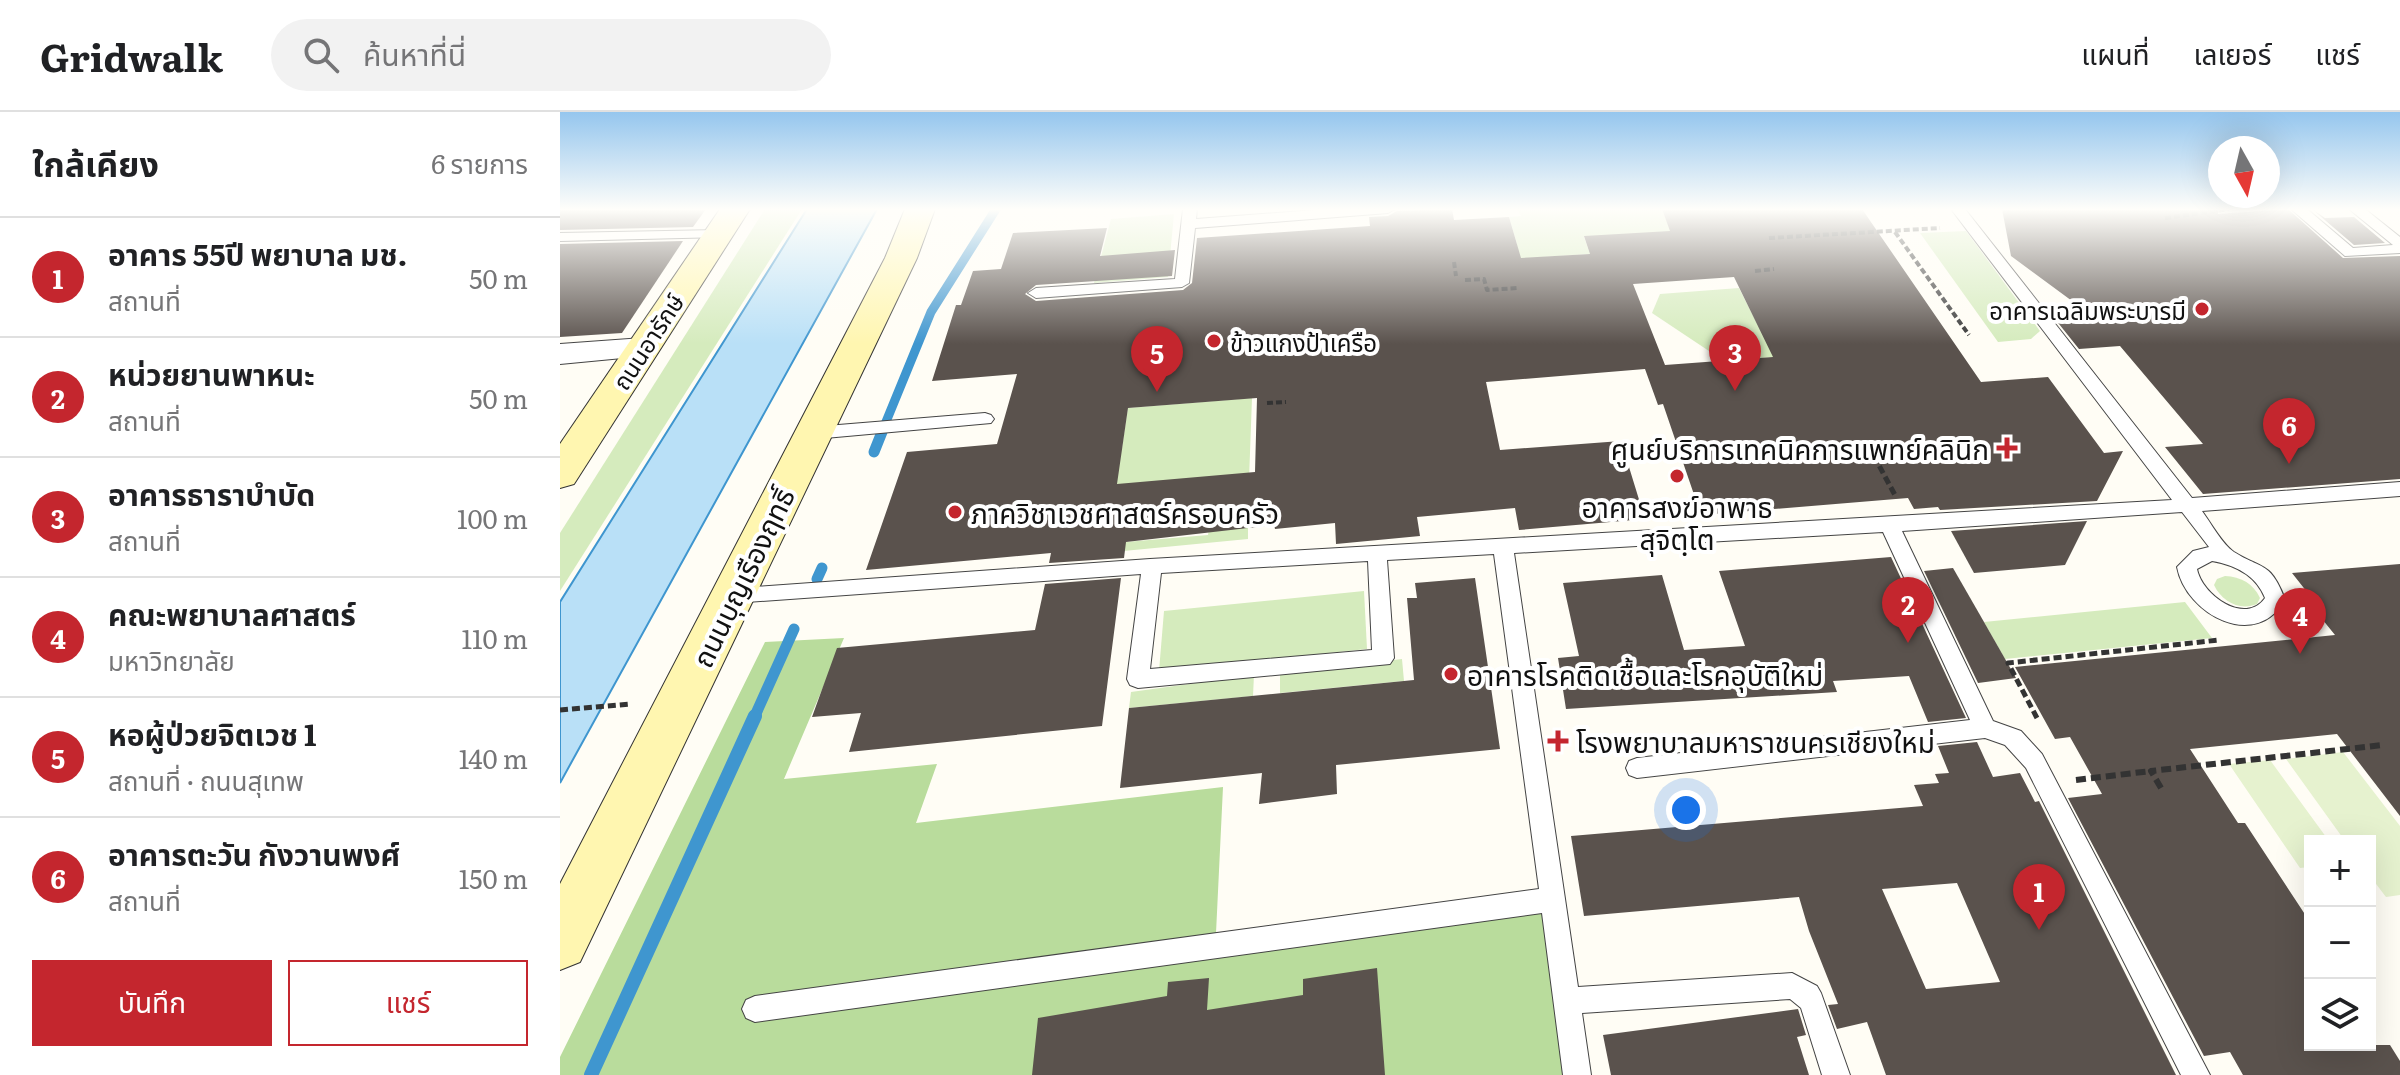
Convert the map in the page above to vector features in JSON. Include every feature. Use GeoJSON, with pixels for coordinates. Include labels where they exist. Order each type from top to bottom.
{"type":"FeatureCollection","features":[{"type":"Feature","properties":{"kind":"main road","name":"ถนนอารักษ์"},"geometry":{"type":"LineString","coordinates":[[560,474],[705,254]]}},
{"type":"Feature","properties":{"kind":"main road","name":"ถนนบุญเรืองฤทธิ์"},"geometry":{"type":"LineString","coordinates":[[560,942],[903,254]]}},
{"type":"Feature","properties":{"kind":"main road"},"geometry":{"type":"LineString","coordinates":[[901,258],[904,254]]}},
{"type":"Feature","properties":{"kind":"street"},"geometry":{"type":"LineString","coordinates":[[560,354],[643,348]]}},
{"type":"Feature","properties":{"kind":"lane"},"geometry":{"type":"LineString","coordinates":[[1036,293],[1182,283],[1185,254]]}},
{"type":"Feature","properties":{"kind":"lane"},"geometry":{"type":"LineString","coordinates":[[1992,254],[2226,556]]}},
{"type":"Feature","properties":{"kind":"lane"},"geometry":{"type":"LineString","coordinates":[[2009,254],[2020,268],[2018,288]]}},
{"type":"Feature","properties":{"kind":"lane"},"geometry":{"type":"LineString","coordinates":[[814,433],[985,419]]}},
{"type":"Feature","properties":{"kind":"lane"},"geometry":{"type":"LineString","coordinates":[[733,595],[1377,553],[2187,507],[2400,489]]}},
{"type":"Feature","properties":{"kind":"lane"},"geometry":{"type":"LineString","coordinates":[[1899,523],[1985,728]]}},
{"type":"Feature","properties":{"kind":"lane"},"geometry":{"type":"LineString","coordinates":[[1503,546],[1577,1075]]}},
{"type":"Feature","properties":{"kind":"lane"},"geometry":{"type":"LineString","coordinates":[[1152,568],[1138,679],[1383,658],[1377,553]]}},
{"type":"Feature","properties":{"kind":"lane"},"geometry":{"type":"LineString","coordinates":[[1637,768],[1985,728],[2013,738],[2034,761],[2196,1075]]}},
{"type":"Feature","properties":{"kind":"lane"},"geometry":{"type":"LineString","coordinates":[[755,1009],[1552,899]]}},
{"type":"Feature","properties":{"kind":"lane"},"geometry":{"type":"LineString","coordinates":[[1566,1001],[1792,986],[1808,995],[1812,1002],[1836,1075]]}},
{"type":"Feature","properties":{"kind":"path"},"geometry":{"type":"LineString","coordinates":[[1911,254],[1969,335]]}},
{"type":"Feature","properties":{"kind":"path"},"geometry":{"type":"LineString","coordinates":[[1454,262],[1456,276]]}},
{"type":"Feature","properties":{"kind":"path"},"geometry":{"type":"LineString","coordinates":[[1755,271],[1774,269]]}},
{"type":"Feature","properties":{"kind":"path"},"geometry":{"type":"LineString","coordinates":[[1465,280],[1484,279],[1487,290],[1517,288]]}},
{"type":"Feature","properties":{"kind":"path"},"geometry":{"type":"LineString","coordinates":[[1267,403],[1286,402]]}},
{"type":"Feature","properties":{"kind":"path"},"geometry":{"type":"LineString","coordinates":[[1868,445],[1899,523]]}},
{"type":"Feature","properties":{"kind":"path"},"geometry":{"type":"LineString","coordinates":[[2043,729],[2008,663],[2227,639]]}},
{"type":"Feature","properties":{"kind":"path"},"geometry":{"type":"LineString","coordinates":[[560,710],[642,703]]}},
{"type":"Feature","properties":{"kind":"path"},"geometry":{"type":"LineString","coordinates":[[2069,781],[2383,745]]}},
{"type":"Feature","properties":{"kind":"path"},"geometry":{"type":"LineString","coordinates":[[2151,771],[2161,788]]}},
{"type":"Feature","properties":{"kind":"green space"},"geometry":{"type":"Polygon","coordinates":[[[737,254],[774,254],[560,591],[560,533],[737,254]]]}},
{"type":"Feature","properties":{"kind":"green space"},"geometry":{"type":"Polygon","coordinates":[[[1102,254],[1170,254],[1168,277],[1094,283],[1102,254]]]}},
{"type":"Feature","properties":{"kind":"green space"},"geometry":{"type":"Polygon","coordinates":[[[1512,254],[1590,254],[1510,259],[1512,254]]]}},
{"type":"Feature","properties":{"kind":"green space"},"geometry":{"type":"Polygon","coordinates":[[[1935,254],[1983,254],[2040,331],[2031,339],[1998,342],[1935,254]]]}},
{"type":"Feature","properties":{"kind":"green space"},"geometry":{"type":"Polygon","coordinates":[[[1739,288],[1774,357],[1724,361],[1652,313],[1660,294],[1739,288]]]}},
{"type":"Feature","properties":{"kind":"green space"},"geometry":{"type":"Polygon","coordinates":[[[1252,398],[1249,480],[1053,490],[1122,448],[1128,408],[1252,398]]]}},
{"type":"Feature","properties":{"kind":"green space"},"geometry":{"type":"Polygon","coordinates":[[[1248,525],[1248,539],[1051,558],[1067,547],[1208,535],[1209,528],[1248,525]]]}},
{"type":"Feature","properties":{"kind":"green space"},"geometry":{"type":"Polygon","coordinates":[[[2225,576],[2241,579],[2250,585],[2260,598],[2257,604],[2238,606],[2222,596],[2214,585],[2217,579],[2225,576]]]}},
{"type":"Feature","properties":{"kind":"green space"},"geometry":{"type":"Polygon","coordinates":[[[1364,591],[1367,649],[1159,671],[1164,611],[1364,591]]]}},
{"type":"Feature","properties":{"kind":"green space"},"geometry":{"type":"Polygon","coordinates":[[[2185,602],[2212,638],[2005,659],[1984,622],[2185,602]]]}},
{"type":"Feature","properties":{"kind":"green space"},"geometry":{"type":"Polygon","coordinates":[[[844,638],[784,779],[937,764],[916,823],[1223,787],[1215,954],[1544,913],[1577,1075],[560,1075],[560,1057],[765,642],[844,638]]]}},
{"type":"Feature","properties":{"kind":"green space"},"geometry":{"type":"Polygon","coordinates":[[[1402,659],[1404,681],[1280,693],[1280,674],[1402,659]]]}},
{"type":"Feature","properties":{"kind":"green space"},"geometry":{"type":"Polygon","coordinates":[[[1254,675],[1253,696],[1129,708],[1131,692],[1254,675]]]}},
{"type":"Feature","properties":{"kind":"green space"},"geometry":{"type":"Polygon","coordinates":[[[2343,752],[2400,826],[2400,895],[2386,897],[2376,884],[2376,835],[2341,835],[2286,759],[2343,752]]]}},
{"type":"Feature","properties":{"kind":"green space"},"geometry":{"type":"Polygon","coordinates":[[[2270,760],[2325,835],[2304,835],[2304,868],[2300,868],[2229,764],[2270,760]]]}},
{"type":"Feature","properties":{"kind":"water"},"geometry":{"type":"Polygon","coordinates":[[[779,254],[852,254],[560,783],[560,602],[779,254]]]}},
{"type":"Feature","properties":{"kind":"building"},"geometry":{"type":"Polygon","coordinates":[[[560,254],[674,254],[622,333],[560,337],[560,254]]]}},
{"type":"Feature","properties":{"kind":"building"},"geometry":{"type":"Polygon","coordinates":[[[1006,254],[1175,254],[1172,276],[1036,285],[1025,294],[1036,301],[1183,290],[1192,283],[1195,254],[1520,254],[1521,258],[1590,254],[1893,254],[1981,382],[2048,377],[2104,453],[2123,451],[2097,501],[1940,510],[1938,507],[1914,509],[1908,498],[1701,515],[1663,404],[1658,405],[1645,369],[1486,382],[1500,450],[1621,441],[1645,519],[1519,530],[1515,508],[1417,517],[1420,536],[1336,544],[1335,523],[1275,529],[1274,525],[1126,542],[1124,558],[1049,563],[1051,553],[866,570],[907,452],[997,444],[1017,374],[932,381],[956,305],[961,305],[973,271],[1001,269],[1006,254]],[[1734,277],[1633,284],[1665,365],[1773,357],[1734,277]],[[1257,398],[1128,408],[1117,484],[1255,472],[1257,398]]]}},
{"type":"Feature","properties":{"kind":"building"},"geometry":{"type":"Polygon","coordinates":[[[2011,256],[2400,256],[2400,479],[2203,494],[2165,447],[2203,444],[2120,346],[2079,349],[2051,314],[2087,312],[2011,256]]]}},
{"type":"Feature","properties":{"kind":"building"},"geometry":{"type":"Polygon","coordinates":[[[2087,521],[2065,565],[1974,573],[1951,531],[2087,521]]]}},
{"type":"Feature","properties":{"kind":"building"},"geometry":{"type":"Polygon","coordinates":[[[1891,557],[1966,718],[1928,722],[1909,676],[1833,681],[1837,692],[1566,709],[1558,658],[1579,656],[1563,583],[1662,575],[1684,650],[1745,646],[1719,571],[1891,557]]]}},
{"type":"Feature","properties":{"kind":"building"},"geometry":{"type":"Polygon","coordinates":[[[2400,564],[2400,816],[2337,734],[2190,749],[2238,823],[2245,823],[2304,913],[2304,1051],[2376,1051],[2376,1045],[2390,1045],[2400,1061],[2400,1075],[2243,1075],[2230,1052],[2204,1056],[2068,798],[2102,794],[2070,737],[2055,739],[2015,667],[2335,635],[2301,593],[2307,592],[2292,573],[2400,564]]]}},
{"type":"Feature","properties":{"kind":"building"},"geometry":{"type":"Polygon","coordinates":[[[1953,568],[2016,678],[1978,683],[1924,571],[1953,568]]]}},
{"type":"Feature","properties":{"kind":"building"},"geometry":{"type":"Polygon","coordinates":[[[1121,578],[1102,726],[849,752],[861,713],[812,717],[837,648],[1035,630],[1045,584],[1121,578]]]}},
{"type":"Feature","properties":{"kind":"building"},"geometry":{"type":"Polygon","coordinates":[[[1475,578],[1500,749],[1336,765],[1337,794],[1259,804],[1262,773],[1120,788],[1129,708],[1414,680],[1407,598],[1417,598],[1415,583],[1475,578]]]}},
{"type":"Feature","properties":{"kind":"building"},"geometry":{"type":"Polygon","coordinates":[[[1977,742],[1993,777],[2020,773],[2035,802],[2039,801],[2176,1075],[1886,1075],[1867,1022],[1837,1029],[1828,1005],[1838,1004],[1799,897],[1584,916],[1571,836],[1923,806],[1914,785],[1939,783],[1935,774],[1949,773],[1938,746],[1977,742]],[[1957,883],[1882,889],[1926,989],[2000,982],[1957,883]]]}},
{"type":"Feature","properties":{"kind":"building"},"geometry":{"type":"Polygon","coordinates":[[[1377,968],[1385,1075],[1032,1075],[1038,1018],[1167,996],[1168,982],[1209,978],[1207,1010],[1303,995],[1303,979],[1377,968]]]}},
{"type":"Feature","properties":{"kind":"building"},"geometry":{"type":"Polygon","coordinates":[[[1798,1009],[1806,1035],[1797,1037],[1809,1075],[1611,1075],[1603,1035],[1798,1009]]]}},
{"type":"Feature","properties":{"kind":"waterway"},"geometry":{"type":"LineString","coordinates":[[881,434],[931,312],[968,254]]}},
{"type":"Feature","properties":{"kind":"waterway"},"geometry":{"type":"LineString","coordinates":[[874,452],[882,432]]}},
{"type":"Feature","properties":{"kind":"waterway"},"geometry":{"type":"LineString","coordinates":[[817,579],[822,568]]}},
{"type":"Feature","properties":{"kind":"waterway"},"geometry":{"type":"LineString","coordinates":[[754,718],[794,629]]}},
{"type":"Feature","properties":{"kind":"waterway"},"geometry":{"type":"LineString","coordinates":[[591,1075],[755,716]]}},
{"type":"Feature","properties":{"kind":"place","name":"อาคารเฉลิมพระบารมี"},"geometry":{"type":"Point","coordinates":[2202,309]}},
{"type":"Feature","properties":{"kind":"place","name":"ข้าวแกงป้าเครือ"},"geometry":{"type":"Point","coordinates":[1214,341]}},
{"type":"Feature","properties":{"kind":"place","name":"อาคารธาราบำบัด"},"geometry":{"type":"Point","coordinates":[1735,391]}},
{"type":"Feature","properties":{"kind":"place","name":"หอผู้ป่วยจิตเวช 1"},"geometry":{"type":"Point","coordinates":[1157,392]}},
{"type":"Feature","properties":{"kind":"place","name":"ศูนย์บริการเทคนิคการแพทย์คลินิก"},"geometry":{"type":"Point","coordinates":[2007,448]}},
{"type":"Feature","properties":{"kind":"place","name":"อาคารตะวัน กังวานพงศ์"},"geometry":{"type":"Point","coordinates":[2289,464]}},
{"type":"Feature","properties":{"kind":"place","name":"อาคารสงฆ์อาพาธ สุจิตฺโต"},"geometry":{"type":"Point","coordinates":[1677,476]}},
{"type":"Feature","properties":{"kind":"place","name":"ภาควิชาเวชศาสตร์ครอบครัว"},"geometry":{"type":"Point","coordinates":[955,512]}},
{"type":"Feature","properties":{"kind":"place","name":"หน่วยยานพาหนะ"},"geometry":{"type":"Point","coordinates":[1908,643]}},
{"type":"Feature","properties":{"kind":"place","name":"คณะพยาบาลศาสตร์"},"geometry":{"type":"Point","coordinates":[2300,654]}},
{"type":"Feature","properties":{"kind":"place","name":"อาคารโรคติดเชื้อและโรคอุบัติใหม่"},"geometry":{"type":"Point","coordinates":[1451,674]}},
{"type":"Feature","properties":{"kind":"place","name":"โรงพยาบาลมหาราชนครเชียงใหม่"},"geometry":{"type":"Point","coordinates":[1558,741]}},
{"type":"Feature","properties":{"kind":"place","name":"อาคาร 55ปี พยาบาล มช."},"geometry":{"type":"Point","coordinates":[2039,930]}}]}
